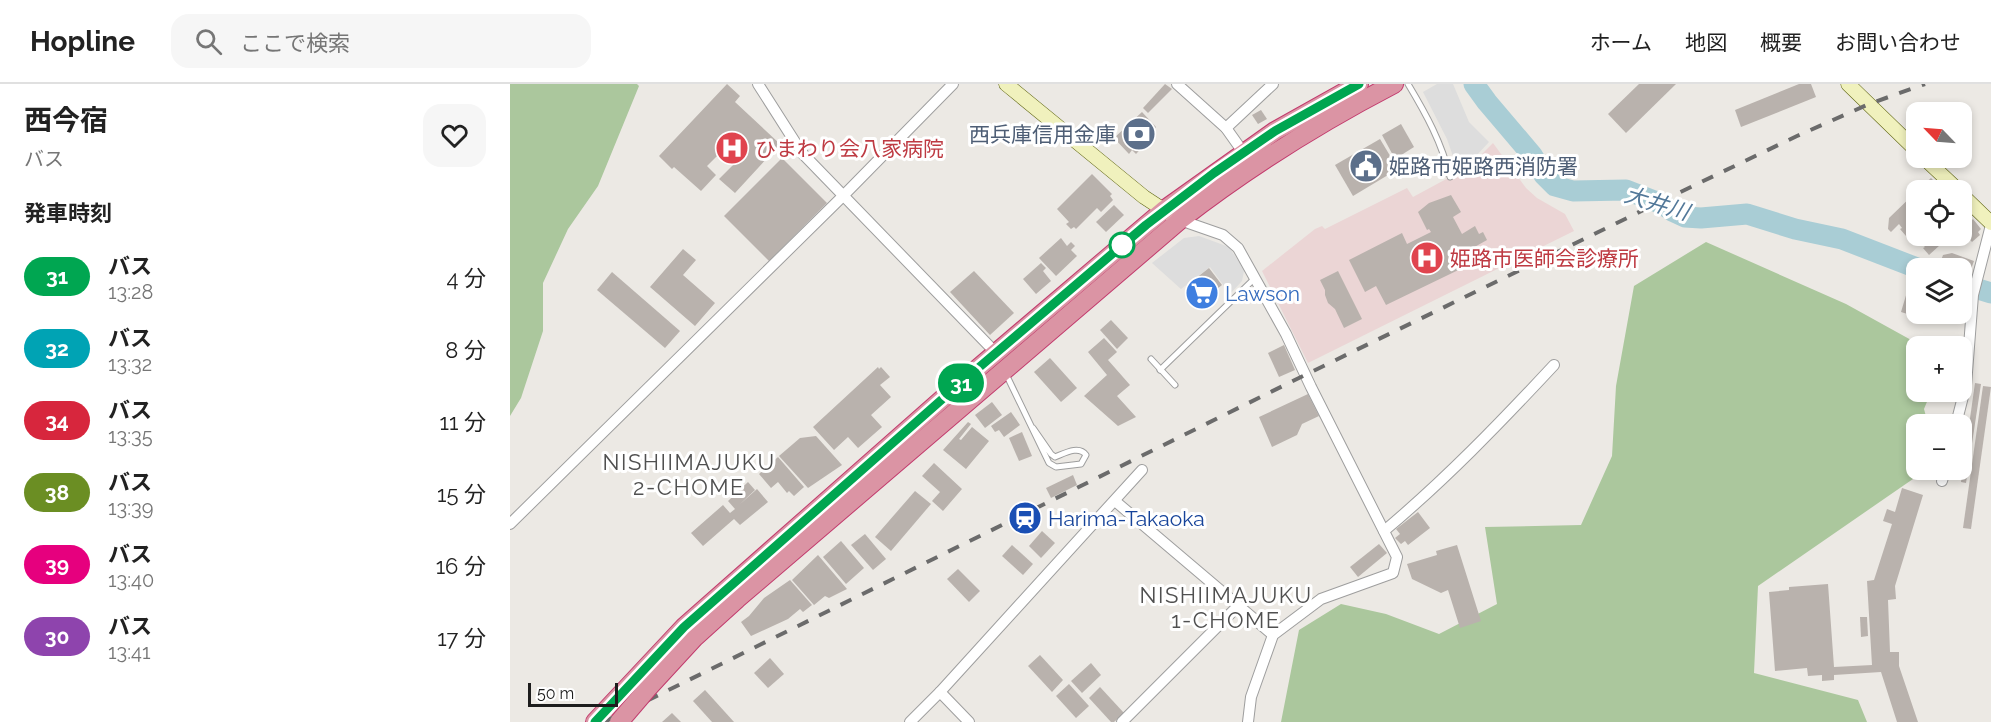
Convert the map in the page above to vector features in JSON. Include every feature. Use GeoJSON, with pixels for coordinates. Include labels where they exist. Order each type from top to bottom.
{"type":"FeatureCollection","features":[{"type":"Feature","properties":{"kind":"highway"},"geometry":{"type":"LineString","coordinates":[[606,718],[684,627],[996,353],[1164,210],[1243,152],[1306,112],[1359,84]]}},
{"type":"Feature","properties":{"kind":"highway"},"geometry":{"type":"LineString","coordinates":[[606,718],[649,687],[695,638],[737,599],[1180,220],[1268,156],[1394,84]]}},
{"type":"Feature","properties":{"kind":"main road"},"geometry":{"type":"LineString","coordinates":[[1006,84],[1144,197],[1180,220]]}},
{"type":"Feature","properties":{"kind":"main road"},"geometry":{"type":"LineString","coordinates":[[1848,84],[1906,140]]}},
{"type":"Feature","properties":{"kind":"main road"},"geometry":{"type":"LineString","coordinates":[[1935,168],[1947,180]]}},
{"type":"Feature","properties":{"kind":"main road"},"geometry":{"type":"LineString","coordinates":[[1972,205],[1991,224]]}},
{"type":"Feature","properties":{"kind":"street"},"geometry":{"type":"LineString","coordinates":[[758,84],[802,153],[996,353]]}},
{"type":"Feature","properties":{"kind":"street"},"geometry":{"type":"LineString","coordinates":[[510,524],[843,196],[953,84]]}},
{"type":"Feature","properties":{"kind":"street"},"geometry":{"type":"LineString","coordinates":[[1177,84],[1226,128],[1243,152]]}},
{"type":"Feature","properties":{"kind":"street"},"geometry":{"type":"LineString","coordinates":[[1226,128],[1273,84]]}},
{"type":"Feature","properties":{"kind":"street"},"geometry":{"type":"LineString","coordinates":[[1180,220],[1223,235],[1238,248],[1286,334],[1397,557],[1393,573],[1321,599],[1273,635],[1251,697],[1247,718]]}},
{"type":"Feature","properties":{"kind":"street"},"geometry":{"type":"LineString","coordinates":[[1959,414],[1966,385],[1973,295],[1991,224]]}},
{"type":"Feature","properties":{"kind":"street"},"geometry":{"type":"LineString","coordinates":[[1384,531],[1459,465],[1554,365]]}},
{"type":"Feature","properties":{"kind":"street"},"geometry":{"type":"LineString","coordinates":[[910,722],[1142,470]]}},
{"type":"Feature","properties":{"kind":"street"},"geometry":{"type":"LineString","coordinates":[[1115,501],[1273,635]]}},
{"type":"Feature","properties":{"kind":"street"},"geometry":{"type":"LineString","coordinates":[[1122,722],[1238,606]]}},
{"type":"Feature","properties":{"kind":"street"},"geometry":{"type":"LineString","coordinates":[[940,692],[969,722]]}},
{"type":"Feature","properties":{"kind":"lane"},"geometry":{"type":"LineString","coordinates":[[1408,84],[1436,133],[1450,177]]}},
{"type":"Feature","properties":{"kind":"lane"},"geometry":{"type":"LineString","coordinates":[[1160,370],[1256,277]]}},
{"type":"Feature","properties":{"kind":"lane"},"geometry":{"type":"LineString","coordinates":[[996,353],[1004,370],[1032,428],[1049,463],[1056,467],[1082,464],[1085,460],[1084,451],[1078,449],[1054,457],[1032,428]]}},
{"type":"Feature","properties":{"kind":"lane"},"geometry":{"type":"LineString","coordinates":[[1150,359],[1175,385]]}},
{"type":"Feature","properties":{"kind":"shaded area"},"geometry":{"type":"Polygon","coordinates":[[[1437,84],[1453,84],[1469,122],[1489,142],[1462,171],[1458,171],[1447,139],[1423,92],[1437,84]]]}},
{"type":"Feature","properties":{"kind":"shaded area"},"geometry":{"type":"Polygon","coordinates":[[[1493,143],[1526,188],[1537,198],[1565,214],[1574,231],[1308,363],[1262,271],[1315,229],[1322,226],[1325,229],[1407,188],[1413,197],[1450,177],[1461,175],[1493,143]]]}},
{"type":"Feature","properties":{"kind":"shaded area"},"geometry":{"type":"Polygon","coordinates":[[[1199,236],[1229,247],[1241,265],[1244,271],[1242,281],[1230,294],[1210,267],[1181,289],[1152,263],[1184,238],[1199,236]]]}},
{"type":"Feature","properties":{"kind":"green space"},"geometry":{"type":"Polygon","coordinates":[[[510,84],[637,84],[639,86],[598,186],[568,229],[543,283],[543,331],[521,398],[510,416],[510,84]]]}},
{"type":"Feature","properties":{"kind":"green space"},"geometry":{"type":"Polygon","coordinates":[[[1706,242],[1846,304],[1906,337],[1906,402],[1927,402],[1924,409],[1925,414],[1906,414],[1906,480],[1912,480],[1758,586],[1754,673],[1858,700],[1867,722],[1281,722],[1299,630],[1341,604],[1386,614],[1439,634],[1497,604],[1485,527],[1581,525],[1612,456],[1616,386],[1634,286],[1706,242]]]}},
{"type":"Feature","properties":{"kind":"building"},"geometry":{"type":"Polygon","coordinates":[[[727,84],[740,96],[735,102],[780,144],[735,193],[719,179],[734,164],[720,153],[707,166],[716,175],[701,191],[659,156],[727,84]]]}},
{"type":"Feature","properties":{"kind":"building"},"geometry":{"type":"Polygon","coordinates":[[[1165,84],[1172,89],[1148,113],[1143,108],[1165,84]]]}},
{"type":"Feature","properties":{"kind":"building"},"geometry":{"type":"Polygon","coordinates":[[[1639,84],[1676,84],[1626,133],[1608,114],[1639,84]]]}},
{"type":"Feature","properties":{"kind":"building"},"geometry":{"type":"Polygon","coordinates":[[[1799,84],[1811,84],[1816,97],[1741,127],[1735,110],[1799,84]]]}},
{"type":"Feature","properties":{"kind":"building"},"geometry":{"type":"Polygon","coordinates":[[[1261,110],[1267,119],[1258,124],[1252,115],[1261,110]]]}},
{"type":"Feature","properties":{"kind":"building"},"geometry":{"type":"Polygon","coordinates":[[[1142,112],[1156,127],[1147,137],[1149,140],[1136,154],[1132,150],[1129,154],[1114,138],[1142,112]]]}},
{"type":"Feature","properties":{"kind":"building"},"geometry":{"type":"Polygon","coordinates":[[[1401,124],[1414,147],[1395,159],[1382,135],[1401,124]]]}},
{"type":"Feature","properties":{"kind":"building"},"geometry":{"type":"Polygon","coordinates":[[[1380,139],[1398,169],[1353,196],[1335,165],[1380,139]]]}},
{"type":"Feature","properties":{"kind":"building"},"geometry":{"type":"Polygon","coordinates":[[[782,158],[827,203],[769,261],[724,216],[782,158]]]}},
{"type":"Feature","properties":{"kind":"building"},"geometry":{"type":"Polygon","coordinates":[[[1092,174],[1112,194],[1110,196],[1113,200],[1101,212],[1097,208],[1076,229],[1074,227],[1071,229],[1066,224],[1069,222],[1057,209],[1092,174]]]}},
{"type":"Feature","properties":{"kind":"building"},"geometry":{"type":"Polygon","coordinates":[[[1451,195],[1461,212],[1453,217],[1462,234],[1475,226],[1479,234],[1483,232],[1487,240],[1471,249],[1477,261],[1386,305],[1376,286],[1365,292],[1349,260],[1402,233],[1407,244],[1431,232],[1427,230],[1418,212],[1429,203],[1451,195]]]}},
{"type":"Feature","properties":{"kind":"building"},"geometry":{"type":"Polygon","coordinates":[[[1906,202],[1906,236],[1899,224],[1891,232],[1888,229],[1889,218],[1906,202]]]}},
{"type":"Feature","properties":{"kind":"building"},"geometry":{"type":"Polygon","coordinates":[[[1114,205],[1124,215],[1106,232],[1096,222],[1114,205]]]}},
{"type":"Feature","properties":{"kind":"building"},"geometry":{"type":"Polygon","coordinates":[[[1972,220],[1981,229],[1978,232],[1980,235],[1972,242],[1972,220]]]}},
{"type":"Feature","properties":{"kind":"building"},"geometry":{"type":"Polygon","coordinates":[[[1061,238],[1067,246],[1071,242],[1075,246],[1071,250],[1077,256],[1056,276],[1039,258],[1061,238]]]}},
{"type":"Feature","properties":{"kind":"building"},"geometry":{"type":"Polygon","coordinates":[[[1939,246],[1929,255],[1923,248],[1939,246]]]}},
{"type":"Feature","properties":{"kind":"building"},"geometry":{"type":"Polygon","coordinates":[[[683,249],[696,260],[683,275],[715,303],[695,326],[650,287],[683,249]]]}},
{"type":"Feature","properties":{"kind":"building"},"geometry":{"type":"Polygon","coordinates":[[[1952,253],[1966,258],[1942,258],[1943,255],[1952,253]]]}},
{"type":"Feature","properties":{"kind":"building"},"geometry":{"type":"Polygon","coordinates":[[[1041,263],[1046,268],[1043,271],[1051,281],[1036,294],[1023,279],[1041,263]]]}},
{"type":"Feature","properties":{"kind":"building","name":"Lawson"},"geometry":{"type":"Polygon","coordinates":[[[1209,268],[1222,285],[1203,300],[1208,306],[1205,308],[1186,286],[1209,268]]]}},
{"type":"Feature","properties":{"kind":"building"},"geometry":{"type":"Polygon","coordinates":[[[974,271],[1014,313],[990,335],[950,292],[974,271]]]}},
{"type":"Feature","properties":{"kind":"building"},"geometry":{"type":"Polygon","coordinates":[[[1338,271],[1362,319],[1344,328],[1335,309],[1328,303],[1320,280],[1338,271]]]}},
{"type":"Feature","properties":{"kind":"building"},"geometry":{"type":"Polygon","coordinates":[[[612,272],[680,331],[665,348],[597,290],[612,272]]]}},
{"type":"Feature","properties":{"kind":"building"},"geometry":{"type":"Polygon","coordinates":[[[1906,295],[1906,314],[1901,312],[1906,295]]]}},
{"type":"Feature","properties":{"kind":"building"},"geometry":{"type":"Polygon","coordinates":[[[1111,320],[1128,338],[1117,349],[1100,330],[1111,320]]]}},
{"type":"Feature","properties":{"kind":"building"},"geometry":{"type":"Polygon","coordinates":[[[1104,338],[1117,352],[1108,360],[1130,385],[1117,396],[1136,417],[1118,426],[1084,396],[1107,375],[1088,352],[1104,338]]]}},
{"type":"Feature","properties":{"kind":"building"},"geometry":{"type":"Polygon","coordinates":[[[1284,345],[1295,370],[1279,377],[1268,353],[1284,345]]]}},
{"type":"Feature","properties":{"kind":"building"},"geometry":{"type":"Polygon","coordinates":[[[1050,358],[1077,388],[1061,402],[1034,372],[1050,358]]]}},
{"type":"Feature","properties":{"kind":"building"},"geometry":{"type":"Polygon","coordinates":[[[878,367],[879,369],[881,367],[890,377],[880,385],[891,397],[871,415],[882,427],[858,448],[848,437],[834,450],[813,427],[878,367]]]}},
{"type":"Feature","properties":{"kind":"building"},"geometry":{"type":"Polygon","coordinates":[[[1975,383],[1981,384],[1972,443],[1971,414],[1975,383]]]}},
{"type":"Feature","properties":{"kind":"building"},"geometry":{"type":"Polygon","coordinates":[[[1983,386],[1991,387],[1971,529],[1963,528],[1970,480],[1972,480],[1972,464],[1983,386]]]}},
{"type":"Feature","properties":{"kind":"building"},"geometry":{"type":"Polygon","coordinates":[[[1308,394],[1319,416],[1302,424],[1297,435],[1272,447],[1259,417],[1308,394]]]}},
{"type":"Feature","properties":{"kind":"building"},"geometry":{"type":"Polygon","coordinates":[[[992,402],[1002,415],[985,428],[975,415],[992,402]]]}},
{"type":"Feature","properties":{"kind":"building"},"geometry":{"type":"Polygon","coordinates":[[[1011,412],[1020,425],[1004,437],[999,430],[995,432],[991,426],[1011,412]]]}},
{"type":"Feature","properties":{"kind":"building"},"geometry":{"type":"Polygon","coordinates":[[[968,422],[971,424],[959,439],[961,440],[972,427],[989,441],[966,469],[943,450],[968,422]]]}},
{"type":"Feature","properties":{"kind":"building"},"geometry":{"type":"Polygon","coordinates":[[[1022,432],[1032,456],[1019,461],[1009,438],[1022,432]]]}},
{"type":"Feature","properties":{"kind":"building"},"geometry":{"type":"Polygon","coordinates":[[[816,436],[842,465],[808,488],[779,456],[800,438],[816,436]]]}},
{"type":"Feature","properties":{"kind":"building"},"geometry":{"type":"Polygon","coordinates":[[[778,457],[804,487],[794,496],[789,491],[787,493],[778,482],[771,488],[759,474],[778,457]]]}},
{"type":"Feature","properties":{"kind":"building"},"geometry":{"type":"Polygon","coordinates":[[[934,463],[962,489],[943,511],[932,501],[940,492],[922,476],[934,463]]]}},
{"type":"Feature","properties":{"kind":"building"},"geometry":{"type":"Polygon","coordinates":[[[1073,475],[1077,485],[1051,498],[1046,488],[1073,475]]]}},
{"type":"Feature","properties":{"kind":"building"},"geometry":{"type":"Polygon","coordinates":[[[748,482],[755,490],[739,505],[757,489],[768,502],[740,525],[734,519],[703,546],[691,533],[723,505],[730,513],[735,509],[728,501],[748,482]]]}},
{"type":"Feature","properties":{"kind":"building"},"geometry":{"type":"Polygon","coordinates":[[[1902,488],[1923,495],[1895,586],[1896,599],[1888,600],[1890,652],[1899,652],[1899,666],[1918,722],[1897,722],[1881,672],[1834,675],[1834,680],[1822,681],[1822,675],[1808,676],[1807,668],[1775,671],[1769,592],[1789,590],[1789,587],[1828,584],[1834,667],[1872,665],[1867,581],[1874,580],[1892,524],[1883,521],[1887,509],[1895,512],[1902,488]]]}},
{"type":"Feature","properties":{"kind":"building"},"geometry":{"type":"Polygon","coordinates":[[[915,491],[931,504],[891,551],[875,537],[915,491]]]}},
{"type":"Feature","properties":{"kind":"building"},"geometry":{"type":"Polygon","coordinates":[[[1418,512],[1430,528],[1408,545],[1405,541],[1401,544],[1395,538],[1400,534],[1396,529],[1418,512]]]}},
{"type":"Feature","properties":{"kind":"building"},"geometry":{"type":"Polygon","coordinates":[[[1042,531],[1055,543],[1041,558],[1029,546],[1042,531]]]}},
{"type":"Feature","properties":{"kind":"building"},"geometry":{"type":"Polygon","coordinates":[[[865,534],[886,559],[873,570],[851,545],[865,534]]]}},
{"type":"Feature","properties":{"kind":"building"},"geometry":{"type":"Polygon","coordinates":[[[841,541],[864,568],[846,584],[823,557],[841,541]]]}},
{"type":"Feature","properties":{"kind":"building"},"geometry":{"type":"Polygon","coordinates":[[[1379,544],[1387,553],[1358,577],[1350,567],[1379,544]]]}},
{"type":"Feature","properties":{"kind":"building"},"geometry":{"type":"Polygon","coordinates":[[[1012,545],[1033,564],[1023,575],[1002,556],[1012,545]]]}},
{"type":"Feature","properties":{"kind":"building"},"geometry":{"type":"Polygon","coordinates":[[[1457,545],[1481,621],[1460,628],[1448,590],[1441,593],[1412,579],[1407,564],[1437,555],[1436,551],[1457,545]]]}},
{"type":"Feature","properties":{"kind":"building"},"geometry":{"type":"Polygon","coordinates":[[[818,555],[847,589],[829,598],[825,596],[814,605],[792,580],[818,555]]]}},
{"type":"Feature","properties":{"kind":"building"},"geometry":{"type":"Polygon","coordinates":[[[958,569],[980,591],[969,602],[947,579],[958,569]]]}},
{"type":"Feature","properties":{"kind":"building"},"geometry":{"type":"Polygon","coordinates":[[[790,580],[812,605],[803,612],[800,609],[788,619],[751,636],[741,622],[764,598],[790,580]]]}},
{"type":"Feature","properties":{"kind":"building"},"geometry":{"type":"Polygon","coordinates":[[[1860,617],[1867,617],[1868,636],[1861,637],[1860,617]]]}},
{"type":"Feature","properties":{"kind":"building"},"geometry":{"type":"Polygon","coordinates":[[[1040,655],[1063,680],[1052,692],[1028,666],[1040,655]]]}},
{"type":"Feature","properties":{"kind":"building"},"geometry":{"type":"Polygon","coordinates":[[[770,658],[784,674],[768,688],[754,673],[770,658]]]}},
{"type":"Feature","properties":{"kind":"building"},"geometry":{"type":"Polygon","coordinates":[[[1091,663],[1101,675],[1082,693],[1071,681],[1091,663]]]}},
{"type":"Feature","properties":{"kind":"building"},"geometry":{"type":"Polygon","coordinates":[[[1069,684],[1089,706],[1076,718],[1056,696],[1069,684]]]}},
{"type":"Feature","properties":{"kind":"building"},"geometry":{"type":"Polygon","coordinates":[[[1100,687],[1124,713],[1114,722],[1111,722],[1089,698],[1100,687]]]}},
{"type":"Feature","properties":{"kind":"building"},"geometry":{"type":"Polygon","coordinates":[[[705,690],[734,722],[712,722],[693,701],[705,690]]]}},
{"type":"Feature","properties":{"kind":"building"},"geometry":{"type":"Polygon","coordinates":[[[672,713],[681,722],[662,722],[672,713]]]}},
{"type":"Feature","properties":{"kind":"waterway","name":"大井川"},"geometry":{"type":"LineString","coordinates":[[1474,84],[1555,186],[1573,191],[1626,190],[1662,204],[1685,217],[1747,214],[1795,229],[1842,239],[1906,264]]}},
{"type":"Feature","properties":{"kind":"waterway","name":"大井川"},"geometry":{"type":"LineString","coordinates":[[1972,287],[1991,293]]}},
{"type":"Feature","properties":{"kind":"railway"},"geometry":{"type":"LineString","coordinates":[[604,722],[1668,198],[1869,104],[1925,84]]}},
{"type":"Feature","properties":{"kind":"bus line","name":"31"},"geometry":{"type":"LineString","coordinates":[[595,722],[658,652],[684,627],[1074,285],[1164,210],[1243,152],[1306,112],[1359,84]]}},
{"type":"Feature","properties":{"kind":"place","name":"西兵庫信用金庫"},"geometry":{"type":"Point","coordinates":[1139,134]}},
{"type":"Feature","properties":{"kind":"place","name":"ひまわり会八家病院"},"geometry":{"type":"Point","coordinates":[732,148]}},
{"type":"Feature","properties":{"kind":"place","name":"姫路市姫路西消防署"},"geometry":{"type":"Point","coordinates":[1366,166]}},
{"type":"Feature","properties":{"kind":"place","name":"姫路市医師会診療所"},"geometry":{"type":"Point","coordinates":[1427,258]}},
{"type":"Feature","properties":{"kind":"place","name":"Lawson"},"geometry":{"type":"Point","coordinates":[1202,293]}},
{"type":"Feature","properties":{"kind":"place","name":"Harima-Takaoka"},"geometry":{"type":"Point","coordinates":[1025,518]}},
{"type":"Feature","properties":{"kind":"district","name":"NISHIIMAJUKU 2-CHOME"},"geometry":{"type":"Point","coordinates":[689,474]}},
{"type":"Feature","properties":{"kind":"district","name":"NISHIIMAJUKU 1-CHOME"},"geometry":{"type":"Point","coordinates":[1226,608]}}]}
